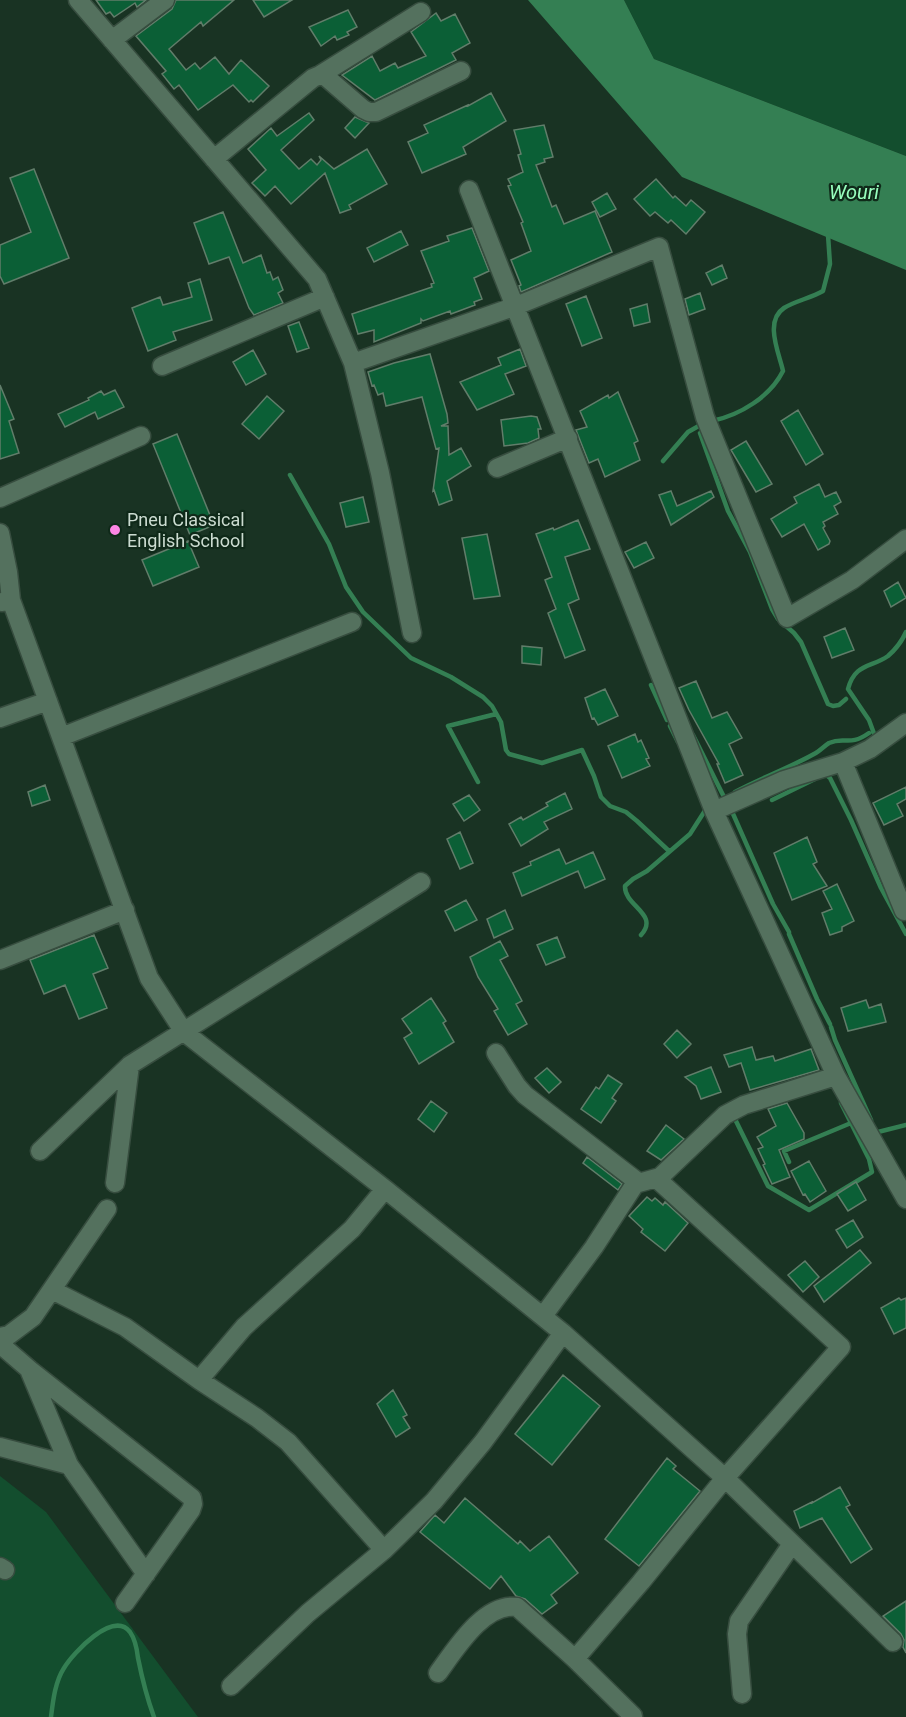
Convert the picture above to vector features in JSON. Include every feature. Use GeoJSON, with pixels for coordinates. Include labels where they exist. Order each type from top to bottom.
{"type":"FeatureCollection","features":[{"type":"Feature","properties":{"kind":"street"},"geometry":{"type":"LineString","coordinates":[[78,0],[317,279],[353,363],[380,473],[412,633]]}},
{"type":"Feature","properties":{"kind":"street"},"geometry":{"type":"LineString","coordinates":[[112,40],[165,0]]}},
{"type":"Feature","properties":{"kind":"street"},"geometry":{"type":"LineString","coordinates":[[214,159],[313,78],[421,12]]}},
{"type":"Feature","properties":{"kind":"street"},"geometry":{"type":"LineString","coordinates":[[320,75],[326,77],[363,110],[375,112],[461,70]]}},
{"type":"Feature","properties":{"kind":"street"},"geometry":{"type":"LineString","coordinates":[[469,190],[714,811],[836,1076],[906,1198]]}},
{"type":"Feature","properties":{"kind":"street"},"geometry":{"type":"LineString","coordinates":[[353,363],[516,306],[659,247],[705,417],[787,618],[852,580],[906,539]]}},
{"type":"Feature","properties":{"kind":"street"},"geometry":{"type":"LineString","coordinates":[[162,366],[325,297]]}},
{"type":"Feature","properties":{"kind":"street"},"geometry":{"type":"LineString","coordinates":[[0,498],[141,436]]}},
{"type":"Feature","properties":{"kind":"street"},"geometry":{"type":"LineString","coordinates":[[497,468],[568,438]]}},
{"type":"Feature","properties":{"kind":"street"},"geometry":{"type":"LineString","coordinates":[[0,532],[8,572],[6,601],[48,701],[149,978],[184,1032],[385,1189],[563,1333],[725,1478],[893,1642]]}},
{"type":"Feature","properties":{"kind":"street"},"geometry":{"type":"LineString","coordinates":[[61,737],[352,622]]}},
{"type":"Feature","properties":{"kind":"street"},"geometry":{"type":"LineString","coordinates":[[0,718],[48,701]]}},
{"type":"Feature","properties":{"kind":"street"},"geometry":{"type":"LineString","coordinates":[[714,811],[784,780],[843,762],[870,749],[906,723]]}},
{"type":"Feature","properties":{"kind":"street"},"geometry":{"type":"LineString","coordinates":[[843,762],[904,911]]}},
{"type":"Feature","properties":{"kind":"street"},"geometry":{"type":"LineString","coordinates":[[40,1151],[130,1065],[421,882]]}},
{"type":"Feature","properties":{"kind":"street"},"geometry":{"type":"LineString","coordinates":[[0,960],[125,910]]}},
{"type":"Feature","properties":{"kind":"street"},"geometry":{"type":"LineString","coordinates":[[496,1053],[525,1095],[638,1182],[657,1179],[664,1174],[725,1114],[744,1105],[836,1076]]}},
{"type":"Feature","properties":{"kind":"street"},"geometry":{"type":"LineString","coordinates":[[115,1184],[130,1065]]}},
{"type":"Feature","properties":{"kind":"street"},"geometry":{"type":"LineString","coordinates":[[575,1659],[725,1478],[841,1347],[657,1179]]}},
{"type":"Feature","properties":{"kind":"street"},"geometry":{"type":"LineString","coordinates":[[543,1316],[638,1182]]}},
{"type":"Feature","properties":{"kind":"street"},"geometry":{"type":"LineString","coordinates":[[199,1380],[244,1327],[351,1229],[385,1189]]}},
{"type":"Feature","properties":{"kind":"street"},"geometry":{"type":"LineString","coordinates":[[0,1337],[9,1335],[33,1317],[107,1209]]}},
{"type":"Feature","properties":{"kind":"street"},"geometry":{"type":"LineString","coordinates":[[52,1290],[125,1327],[288,1442],[384,1550]]}},
{"type":"Feature","properties":{"kind":"street"},"geometry":{"type":"LineString","coordinates":[[231,1686],[308,1613],[384,1550],[434,1501],[483,1442],[563,1333]]}},
{"type":"Feature","properties":{"kind":"street"},"geometry":{"type":"LineString","coordinates":[[0,1344],[192,1498],[191,1510],[125,1603]]}},
{"type":"Feature","properties":{"kind":"street"},"geometry":{"type":"LineString","coordinates":[[30,1370],[69,1465],[146,1574]]}},
{"type":"Feature","properties":{"kind":"street"},"geometry":{"type":"LineString","coordinates":[[0,1447],[69,1465]]}},
{"type":"Feature","properties":{"kind":"street"},"geometry":{"type":"LineString","coordinates":[[742,1694],[737,1634],[739,1621],[792,1544]]}},
{"type":"Feature","properties":{"kind":"street"},"geometry":{"type":"LineString","coordinates":[[438,1673],[466,1634],[484,1618],[506,1606],[517,1607],[575,1659],[633,1716]]}},
{"type":"Feature","properties":{"kind":"shaded area"},"geometry":{"type":"Polygon","coordinates":[[[624,0],[906,0],[906,156],[654,59],[624,0]]]}},
{"type":"Feature","properties":{"kind":"shaded area"},"geometry":{"type":"Polygon","coordinates":[[[0,1476],[46,1512],[198,1717],[0,1717],[0,1476]]]}},
{"type":"Feature","properties":{"kind":"water","name":"Wouri"},"geometry":{"type":"Polygon","coordinates":[[[528,0],[624,0],[654,59],[906,156],[906,270],[682,177],[528,0]]]}},
{"type":"Feature","properties":{"kind":"building"},"geometry":{"type":"Polygon","coordinates":[[[96,0],[146,0],[137,7],[135,3],[114,17],[110,12],[106,14],[96,0]]]}},
{"type":"Feature","properties":{"kind":"building"},"geometry":{"type":"Polygon","coordinates":[[[176,0],[234,0],[203,26],[201,22],[169,49],[186,70],[195,63],[200,69],[215,57],[229,74],[241,60],[269,86],[253,102],[251,100],[249,102],[233,85],[198,110],[179,85],[174,89],[162,74],[166,71],[136,36],[172,9],[176,0]]]}},
{"type":"Feature","properties":{"kind":"building"},"geometry":{"type":"Polygon","coordinates":[[[253,0],[292,0],[264,17],[253,0]]]}},
{"type":"Feature","properties":{"kind":"building"},"geometry":{"type":"Polygon","coordinates":[[[348,10],[357,27],[347,32],[349,35],[337,40],[335,36],[321,46],[309,27],[348,10]]]}},
{"type":"Feature","properties":{"kind":"building"},"geometry":{"type":"Polygon","coordinates":[[[436,13],[441,21],[455,14],[470,43],[452,53],[456,60],[375,100],[342,75],[372,56],[380,71],[395,63],[398,68],[426,56],[411,32],[436,13]]]}},
{"type":"Feature","properties":{"kind":"building"},"geometry":{"type":"Polygon","coordinates":[[[491,93],[506,121],[463,147],[466,154],[422,173],[408,142],[428,133],[424,125],[468,106],[491,93]]]}},
{"type":"Feature","properties":{"kind":"building"},"geometry":{"type":"Polygon","coordinates":[[[309,113],[314,120],[281,150],[299,169],[311,159],[317,165],[321,160],[319,156],[334,169],[367,149],[387,184],[349,205],[351,209],[340,213],[325,173],[291,204],[275,186],[265,196],[252,183],[266,170],[248,149],[271,128],[277,136],[309,113]]]}},
{"type":"Feature","properties":{"kind":"building"},"geometry":{"type":"Polygon","coordinates":[[[355,117],[369,123],[355,138],[345,128],[355,117]]]}},
{"type":"Feature","properties":{"kind":"building"},"geometry":{"type":"Polygon","coordinates":[[[544,125],[553,157],[544,159],[545,162],[536,165],[552,207],[556,205],[564,224],[595,211],[612,252],[521,292],[519,286],[521,285],[511,260],[531,251],[521,223],[523,222],[508,186],[511,185],[508,179],[523,172],[518,155],[521,154],[514,130],[544,125]]]}},
{"type":"Feature","properties":{"kind":"building"},"geometry":{"type":"Polygon","coordinates":[[[34,169],[69,258],[4,284],[0,276],[0,245],[31,232],[10,178],[34,169]]]}},
{"type":"Feature","properties":{"kind":"building"},"geometry":{"type":"Polygon","coordinates":[[[656,179],[673,198],[675,196],[686,206],[691,200],[705,212],[686,234],[671,220],[668,223],[655,212],[650,216],[634,199],[656,179]]]}},
{"type":"Feature","properties":{"kind":"building"},"geometry":{"type":"Polygon","coordinates":[[[607,193],[616,209],[600,217],[592,202],[607,193]]]}},
{"type":"Feature","properties":{"kind":"building"},"geometry":{"type":"Polygon","coordinates":[[[223,212],[243,263],[261,255],[267,273],[270,272],[273,280],[278,277],[283,290],[278,293],[283,303],[254,315],[249,308],[229,257],[209,264],[194,223],[223,212]]]}},
{"type":"Feature","properties":{"kind":"building"},"geometry":{"type":"Polygon","coordinates":[[[472,228],[489,271],[474,278],[482,299],[474,302],[475,305],[451,314],[450,311],[423,321],[421,319],[421,323],[374,342],[374,330],[358,334],[352,314],[432,287],[431,284],[434,283],[421,251],[449,241],[447,236],[472,228]]]}},
{"type":"Feature","properties":{"kind":"building"},"geometry":{"type":"Polygon","coordinates":[[[401,231],[408,245],[374,262],[367,248],[401,231]]]}},
{"type":"Feature","properties":{"kind":"building"},"geometry":{"type":"Polygon","coordinates":[[[722,265],[727,278],[712,285],[706,273],[722,265]]]}},
{"type":"Feature","properties":{"kind":"building"},"geometry":{"type":"Polygon","coordinates":[[[200,279],[212,320],[173,332],[176,340],[148,351],[132,308],[160,297],[163,305],[192,297],[188,283],[200,279]]]}},
{"type":"Feature","properties":{"kind":"building"},"geometry":{"type":"Polygon","coordinates":[[[700,293],[705,309],[689,315],[685,299],[700,293]]]}},
{"type":"Feature","properties":{"kind":"building"},"geometry":{"type":"Polygon","coordinates":[[[586,296],[602,338],[582,346],[566,304],[586,296]]]}},
{"type":"Feature","properties":{"kind":"building"},"geometry":{"type":"Polygon","coordinates":[[[647,304],[650,322],[634,326],[630,309],[647,304]]]}},
{"type":"Feature","properties":{"kind":"building"},"geometry":{"type":"Polygon","coordinates":[[[299,322],[309,348],[297,352],[288,326],[299,322]]]}},
{"type":"Feature","properties":{"kind":"building"},"geometry":{"type":"Polygon","coordinates":[[[520,349],[526,366],[505,374],[514,394],[477,410],[460,382],[501,365],[498,358],[520,349]]]}},
{"type":"Feature","properties":{"kind":"building"},"geometry":{"type":"Polygon","coordinates":[[[253,350],[266,374],[246,385],[233,362],[253,350]]]}},
{"type":"Feature","properties":{"kind":"building"},"geometry":{"type":"Polygon","coordinates":[[[430,354],[447,414],[448,423],[441,426],[448,426],[449,455],[461,448],[471,466],[447,481],[452,500],[439,505],[433,491],[439,448],[436,449],[422,397],[386,406],[383,393],[378,395],[374,385],[372,386],[368,372],[430,354]]]}},
{"type":"Feature","properties":{"kind":"building"},"geometry":{"type":"Polygon","coordinates":[[[0,385],[14,419],[9,421],[19,453],[0,459],[0,385]]]}},
{"type":"Feature","properties":{"kind":"building"},"geometry":{"type":"Polygon","coordinates":[[[115,390],[124,407],[98,419],[95,412],[65,427],[58,414],[89,400],[88,398],[101,391],[104,395],[115,390]]]}},
{"type":"Feature","properties":{"kind":"building"},"geometry":{"type":"Polygon","coordinates":[[[618,392],[638,441],[634,443],[640,460],[605,477],[598,459],[589,463],[576,430],[587,427],[580,411],[618,392]]]}},
{"type":"Feature","properties":{"kind":"building"},"geometry":{"type":"Polygon","coordinates":[[[267,396],[284,411],[259,439],[242,424],[267,396]]]}},
{"type":"Feature","properties":{"kind":"building"},"geometry":{"type":"Polygon","coordinates":[[[798,410],[823,454],[806,465],[781,421],[798,410]]]}},
{"type":"Feature","properties":{"kind":"building"},"geometry":{"type":"Polygon","coordinates":[[[537,417],[541,429],[538,429],[539,438],[528,443],[504,446],[501,420],[537,417]]]}},
{"type":"Feature","properties":{"kind":"building"},"geometry":{"type":"Polygon","coordinates":[[[177,434],[214,525],[190,535],[153,444],[177,434]]]}},
{"type":"Feature","properties":{"kind":"building"},"geometry":{"type":"Polygon","coordinates":[[[746,441],[772,484],[756,492],[731,450],[746,441]]]}},
{"type":"Feature","properties":{"kind":"building"},"geometry":{"type":"Polygon","coordinates":[[[819,484],[825,497],[836,492],[841,502],[834,506],[838,514],[823,522],[825,526],[823,528],[830,541],[818,550],[804,524],[782,537],[771,519],[797,503],[794,497],[819,484]]]}},
{"type":"Feature","properties":{"kind":"building"},"geometry":{"type":"Polygon","coordinates":[[[671,491],[677,506],[711,491],[714,497],[671,525],[659,495],[671,491]]]}},
{"type":"Feature","properties":{"kind":"building"},"geometry":{"type":"Polygon","coordinates":[[[363,497],[369,522],[346,527],[340,503],[363,497]]]}},
{"type":"Feature","properties":{"kind":"building"},"geometry":{"type":"Polygon","coordinates":[[[578,520],[590,549],[565,557],[579,599],[568,604],[585,650],[565,658],[548,613],[556,609],[545,580],[552,577],[536,534],[553,528],[554,530],[578,520]]]}},
{"type":"Feature","properties":{"kind":"building"},"geometry":{"type":"Polygon","coordinates":[[[487,534],[500,596],[474,599],[462,538],[487,534]]]}},
{"type":"Feature","properties":{"kind":"building"},"geometry":{"type":"Polygon","coordinates":[[[188,541],[199,567],[153,586],[142,560],[188,541]]]}},
{"type":"Feature","properties":{"kind":"building"},"geometry":{"type":"Polygon","coordinates":[[[646,542],[654,558],[634,568],[625,552],[646,542]]]}},
{"type":"Feature","properties":{"kind":"building"},"geometry":{"type":"Polygon","coordinates":[[[898,582],[906,598],[891,607],[884,591],[898,582]]]}},
{"type":"Feature","properties":{"kind":"building"},"geometry":{"type":"Polygon","coordinates":[[[845,628],[854,650],[832,658],[824,637],[845,628]]]}},
{"type":"Feature","properties":{"kind":"building"},"geometry":{"type":"Polygon","coordinates":[[[522,646],[542,648],[541,665],[522,663],[522,646]]]}},
{"type":"Feature","properties":{"kind":"building"},"geometry":{"type":"Polygon","coordinates":[[[696,681],[712,718],[727,712],[742,738],[729,744],[743,775],[725,783],[717,764],[719,764],[679,688],[696,681]]]}},
{"type":"Feature","properties":{"kind":"building"},"geometry":{"type":"Polygon","coordinates":[[[605,689],[618,716],[598,725],[594,718],[592,719],[585,698],[605,689]]]}},
{"type":"Feature","properties":{"kind":"building"},"geometry":{"type":"Polygon","coordinates":[[[635,734],[638,742],[641,740],[650,766],[622,778],[608,746],[635,734]]]}},
{"type":"Feature","properties":{"kind":"building"},"geometry":{"type":"Polygon","coordinates":[[[45,785],[50,800],[32,806],[28,792],[45,785]]]}},
{"type":"Feature","properties":{"kind":"building"},"geometry":{"type":"Polygon","coordinates":[[[906,787],[906,799],[897,804],[903,816],[884,825],[873,803],[906,787]]]}},
{"type":"Feature","properties":{"kind":"building"},"geometry":{"type":"Polygon","coordinates":[[[565,793],[572,809],[544,822],[548,829],[521,846],[509,824],[521,817],[523,820],[548,806],[546,803],[565,793]]]}},
{"type":"Feature","properties":{"kind":"building"},"geometry":{"type":"Polygon","coordinates":[[[469,795],[480,810],[464,821],[453,804],[469,795]]]}},
{"type":"Feature","properties":{"kind":"building"},"geometry":{"type":"Polygon","coordinates":[[[460,832],[473,863],[460,869],[447,839],[460,832]]]}},
{"type":"Feature","properties":{"kind":"building"},"geometry":{"type":"Polygon","coordinates":[[[807,837],[817,862],[813,864],[827,886],[792,900],[774,853],[807,837]]]}},
{"type":"Feature","properties":{"kind":"building"},"geometry":{"type":"Polygon","coordinates":[[[559,849],[566,864],[593,852],[605,879],[585,888],[578,871],[522,896],[513,873],[531,865],[530,862],[559,849]]]}},
{"type":"Feature","properties":{"kind":"building"},"geometry":{"type":"Polygon","coordinates":[[[837,884],[854,921],[842,927],[842,931],[830,935],[822,913],[832,909],[823,891],[837,884]]]}},
{"type":"Feature","properties":{"kind":"building"},"geometry":{"type":"Polygon","coordinates":[[[466,900],[477,920],[455,931],[445,911],[466,900]]]}},
{"type":"Feature","properties":{"kind":"building"},"geometry":{"type":"Polygon","coordinates":[[[505,910],[513,929],[494,938],[487,919],[505,910]]]}},
{"type":"Feature","properties":{"kind":"building"},"geometry":{"type":"Polygon","coordinates":[[[94,935],[108,968],[93,974],[107,1008],[79,1019],[65,985],[44,994],[30,960],[94,935]]]}},
{"type":"Feature","properties":{"kind":"building"},"geometry":{"type":"Polygon","coordinates":[[[557,937],[565,957],[546,965],[537,945],[557,937]]]}},
{"type":"Feature","properties":{"kind":"building"},"geometry":{"type":"Polygon","coordinates":[[[500,941],[508,956],[500,960],[522,1001],[516,1004],[527,1024],[508,1035],[494,1011],[498,1009],[478,977],[470,957],[500,941]]]}},
{"type":"Feature","properties":{"kind":"building"},"geometry":{"type":"Polygon","coordinates":[[[431,998],[446,1021],[443,1023],[454,1042],[419,1064],[404,1038],[412,1033],[402,1019],[431,998]]]}},
{"type":"Feature","properties":{"kind":"building"},"geometry":{"type":"Polygon","coordinates":[[[866,1000],[869,1008],[881,1004],[886,1022],[848,1031],[841,1008],[866,1000]]]}},
{"type":"Feature","properties":{"kind":"building"},"geometry":{"type":"Polygon","coordinates":[[[677,1030],[691,1044],[677,1058],[664,1044],[677,1030]]]}},
{"type":"Feature","properties":{"kind":"building"},"geometry":{"type":"Polygon","coordinates":[[[752,1047],[756,1060],[773,1056],[775,1061],[811,1049],[819,1070],[750,1090],[741,1063],[729,1067],[724,1055],[752,1047]]]}},
{"type":"Feature","properties":{"kind":"building"},"geometry":{"type":"Polygon","coordinates":[[[711,1067],[721,1092],[701,1099],[696,1086],[685,1077],[711,1067]]]}},
{"type":"Feature","properties":{"kind":"building"},"geometry":{"type":"Polygon","coordinates":[[[547,1068],[561,1082],[549,1093],[535,1078],[547,1068]]]}},
{"type":"Feature","properties":{"kind":"building"},"geometry":{"type":"Polygon","coordinates":[[[608,1075],[622,1084],[612,1098],[616,1101],[601,1123],[581,1109],[596,1087],[599,1089],[608,1075]]]}},
{"type":"Feature","properties":{"kind":"building"},"geometry":{"type":"Polygon","coordinates":[[[431,1101],[447,1113],[434,1132],[418,1119],[431,1101]]]}},
{"type":"Feature","properties":{"kind":"building"},"geometry":{"type":"Polygon","coordinates":[[[787,1103],[804,1133],[804,1139],[779,1150],[790,1177],[772,1184],[763,1165],[765,1164],[758,1149],[763,1147],[757,1137],[776,1126],[768,1109],[787,1103]]]}},
{"type":"Feature","properties":{"kind":"building"},"geometry":{"type":"Polygon","coordinates":[[[666,1125],[684,1139],[661,1160],[647,1151],[666,1125]]]}},
{"type":"Feature","properties":{"kind":"building"},"geometry":{"type":"Polygon","coordinates":[[[587,1157],[622,1184],[618,1190],[583,1163],[587,1157]]]}},
{"type":"Feature","properties":{"kind":"building"},"geometry":{"type":"Polygon","coordinates":[[[809,1161],[826,1191],[810,1202],[805,1194],[803,1195],[791,1171],[809,1161]]]}},
{"type":"Feature","properties":{"kind":"building"},"geometry":{"type":"Polygon","coordinates":[[[856,1182],[866,1200],[848,1211],[837,1194],[856,1182]]]}},
{"type":"Feature","properties":{"kind":"building"},"geometry":{"type":"Polygon","coordinates":[[[647,1197],[652,1201],[655,1198],[663,1205],[665,1202],[688,1223],[665,1251],[641,1232],[643,1229],[629,1216],[647,1197]]]}},
{"type":"Feature","properties":{"kind":"building"},"geometry":{"type":"Polygon","coordinates":[[[853,1220],[863,1237],[847,1248],[836,1230],[853,1220]]]}},
{"type":"Feature","properties":{"kind":"building"},"geometry":{"type":"Polygon","coordinates":[[[860,1250],[871,1263],[824,1302],[814,1286],[860,1250]]]}},
{"type":"Feature","properties":{"kind":"building"},"geometry":{"type":"Polygon","coordinates":[[[805,1261],[819,1277],[803,1292],[788,1275],[805,1261]]]}},
{"type":"Feature","properties":{"kind":"building"},"geometry":{"type":"Polygon","coordinates":[[[899,1298],[901,1300],[906,1298],[906,1328],[894,1334],[881,1308],[899,1298]]]}},
{"type":"Feature","properties":{"kind":"building"},"geometry":{"type":"Polygon","coordinates":[[[563,1375],[600,1406],[552,1465],[515,1434],[563,1375]]]}},
{"type":"Feature","properties":{"kind":"building"},"geometry":{"type":"Polygon","coordinates":[[[393,1390],[407,1415],[403,1417],[410,1428],[396,1437],[377,1404],[393,1390]]]}},
{"type":"Feature","properties":{"kind":"building"},"geometry":{"type":"Polygon","coordinates":[[[667,1458],[676,1466],[673,1469],[700,1491],[639,1566],[605,1539],[667,1458]]]}},
{"type":"Feature","properties":{"kind":"building"},"geometry":{"type":"Polygon","coordinates":[[[840,1487],[850,1505],[846,1507],[872,1549],[851,1563],[822,1518],[800,1528],[794,1511],[840,1487]]]}},
{"type":"Feature","properties":{"kind":"building"},"geometry":{"type":"Polygon","coordinates":[[[465,1498],[518,1544],[520,1541],[530,1551],[549,1536],[578,1573],[551,1595],[557,1603],[542,1614],[525,1599],[516,1596],[501,1576],[490,1589],[420,1532],[435,1515],[444,1523],[465,1498]]]}},
{"type":"Feature","properties":{"kind":"building"},"geometry":{"type":"Polygon","coordinates":[[[906,1601],[906,1653],[901,1634],[883,1616],[906,1601]]]}},
{"type":"Feature","properties":{"kind":"waterway"},"geometry":{"type":"LineString","coordinates":[[712,421],[753,404],[770,389],[783,371],[774,338],[775,321],[784,308],[823,291],[830,264],[828,235]]}},
{"type":"Feature","properties":{"kind":"waterway"},"geometry":{"type":"LineString","coordinates":[[663,461],[688,432],[704,423]]}},
{"type":"Feature","properties":{"kind":"waterway"},"geometry":{"type":"LineString","coordinates":[[700,433],[728,511],[750,552],[772,609],[778,619],[801,642],[828,704],[839,705],[846,699]]}},
{"type":"Feature","properties":{"kind":"waterway"},"geometry":{"type":"LineString","coordinates":[[290,475],[329,544],[346,587],[363,612],[411,658],[451,677],[483,697],[492,706],[501,722],[506,750],[509,754],[542,763],[582,750],[601,797],[610,806],[626,812],[669,851]]}},
{"type":"Feature","properties":{"kind":"waterway"},"geometry":{"type":"LineString","coordinates":[[876,739],[869,720],[848,689],[859,670],[888,656],[906,632]]}},
{"type":"Feature","properties":{"kind":"waterway"},"geometry":{"type":"LineString","coordinates":[[651,685],[667,720]]}},
{"type":"Feature","properties":{"kind":"waterway"},"geometry":{"type":"LineString","coordinates":[[478,782],[448,726],[496,714]]}},
{"type":"Feature","properties":{"kind":"waterway"},"geometry":{"type":"LineString","coordinates":[[670,726],[678,742]]}},
{"type":"Feature","properties":{"kind":"waterway"},"geometry":{"type":"LineString","coordinates":[[735,792],[816,753],[829,743],[857,739],[869,733]]}},
{"type":"Feature","properties":{"kind":"waterway"},"geometry":{"type":"LineString","coordinates":[[693,735],[725,799],[728,797]]}},
{"type":"Feature","properties":{"kind":"waterway"},"geometry":{"type":"LineString","coordinates":[[825,774],[830,778],[881,888],[906,934]]}},
{"type":"Feature","properties":{"kind":"waterway"},"geometry":{"type":"LineString","coordinates":[[772,800],[815,779]]}},
{"type":"Feature","properties":{"kind":"waterway"},"geometry":{"type":"LineString","coordinates":[[730,807],[773,904],[789,932]]}},
{"type":"Feature","properties":{"kind":"waterway"},"geometry":{"type":"LineString","coordinates":[[641,935],[646,928],[646,921],[626,893],[625,886],[647,871],[690,834],[706,809]]}},
{"type":"Feature","properties":{"kind":"waterway"},"geometry":{"type":"LineString","coordinates":[[789,934],[830,1024]]}},
{"type":"Feature","properties":{"kind":"waterway"},"geometry":{"type":"LineString","coordinates":[[831,1027],[871,1120]]}},
{"type":"Feature","properties":{"kind":"waterway"},"geometry":{"type":"LineString","coordinates":[[733,1115],[768,1186],[809,1210],[872,1172],[869,1159],[841,1103]]}},
{"type":"Feature","properties":{"kind":"waterway"},"geometry":{"type":"LineString","coordinates":[[789,1162],[784,1151],[851,1123]]}},
{"type":"Feature","properties":{"kind":"waterway"},"geometry":{"type":"LineString","coordinates":[[874,1133],[906,1125]]}},
{"type":"Feature","properties":{"kind":"waterway"},"geometry":{"type":"LineString","coordinates":[[51,1717],[56,1685],[64,1668],[84,1644],[114,1626],[123,1627],[130,1632],[133,1638],[154,1717]]}},
{"type":"Feature","properties":{"kind":"place","name":"Pneu Classical English School"},"geometry":{"type":"Point","coordinates":[115,530]}}]}
